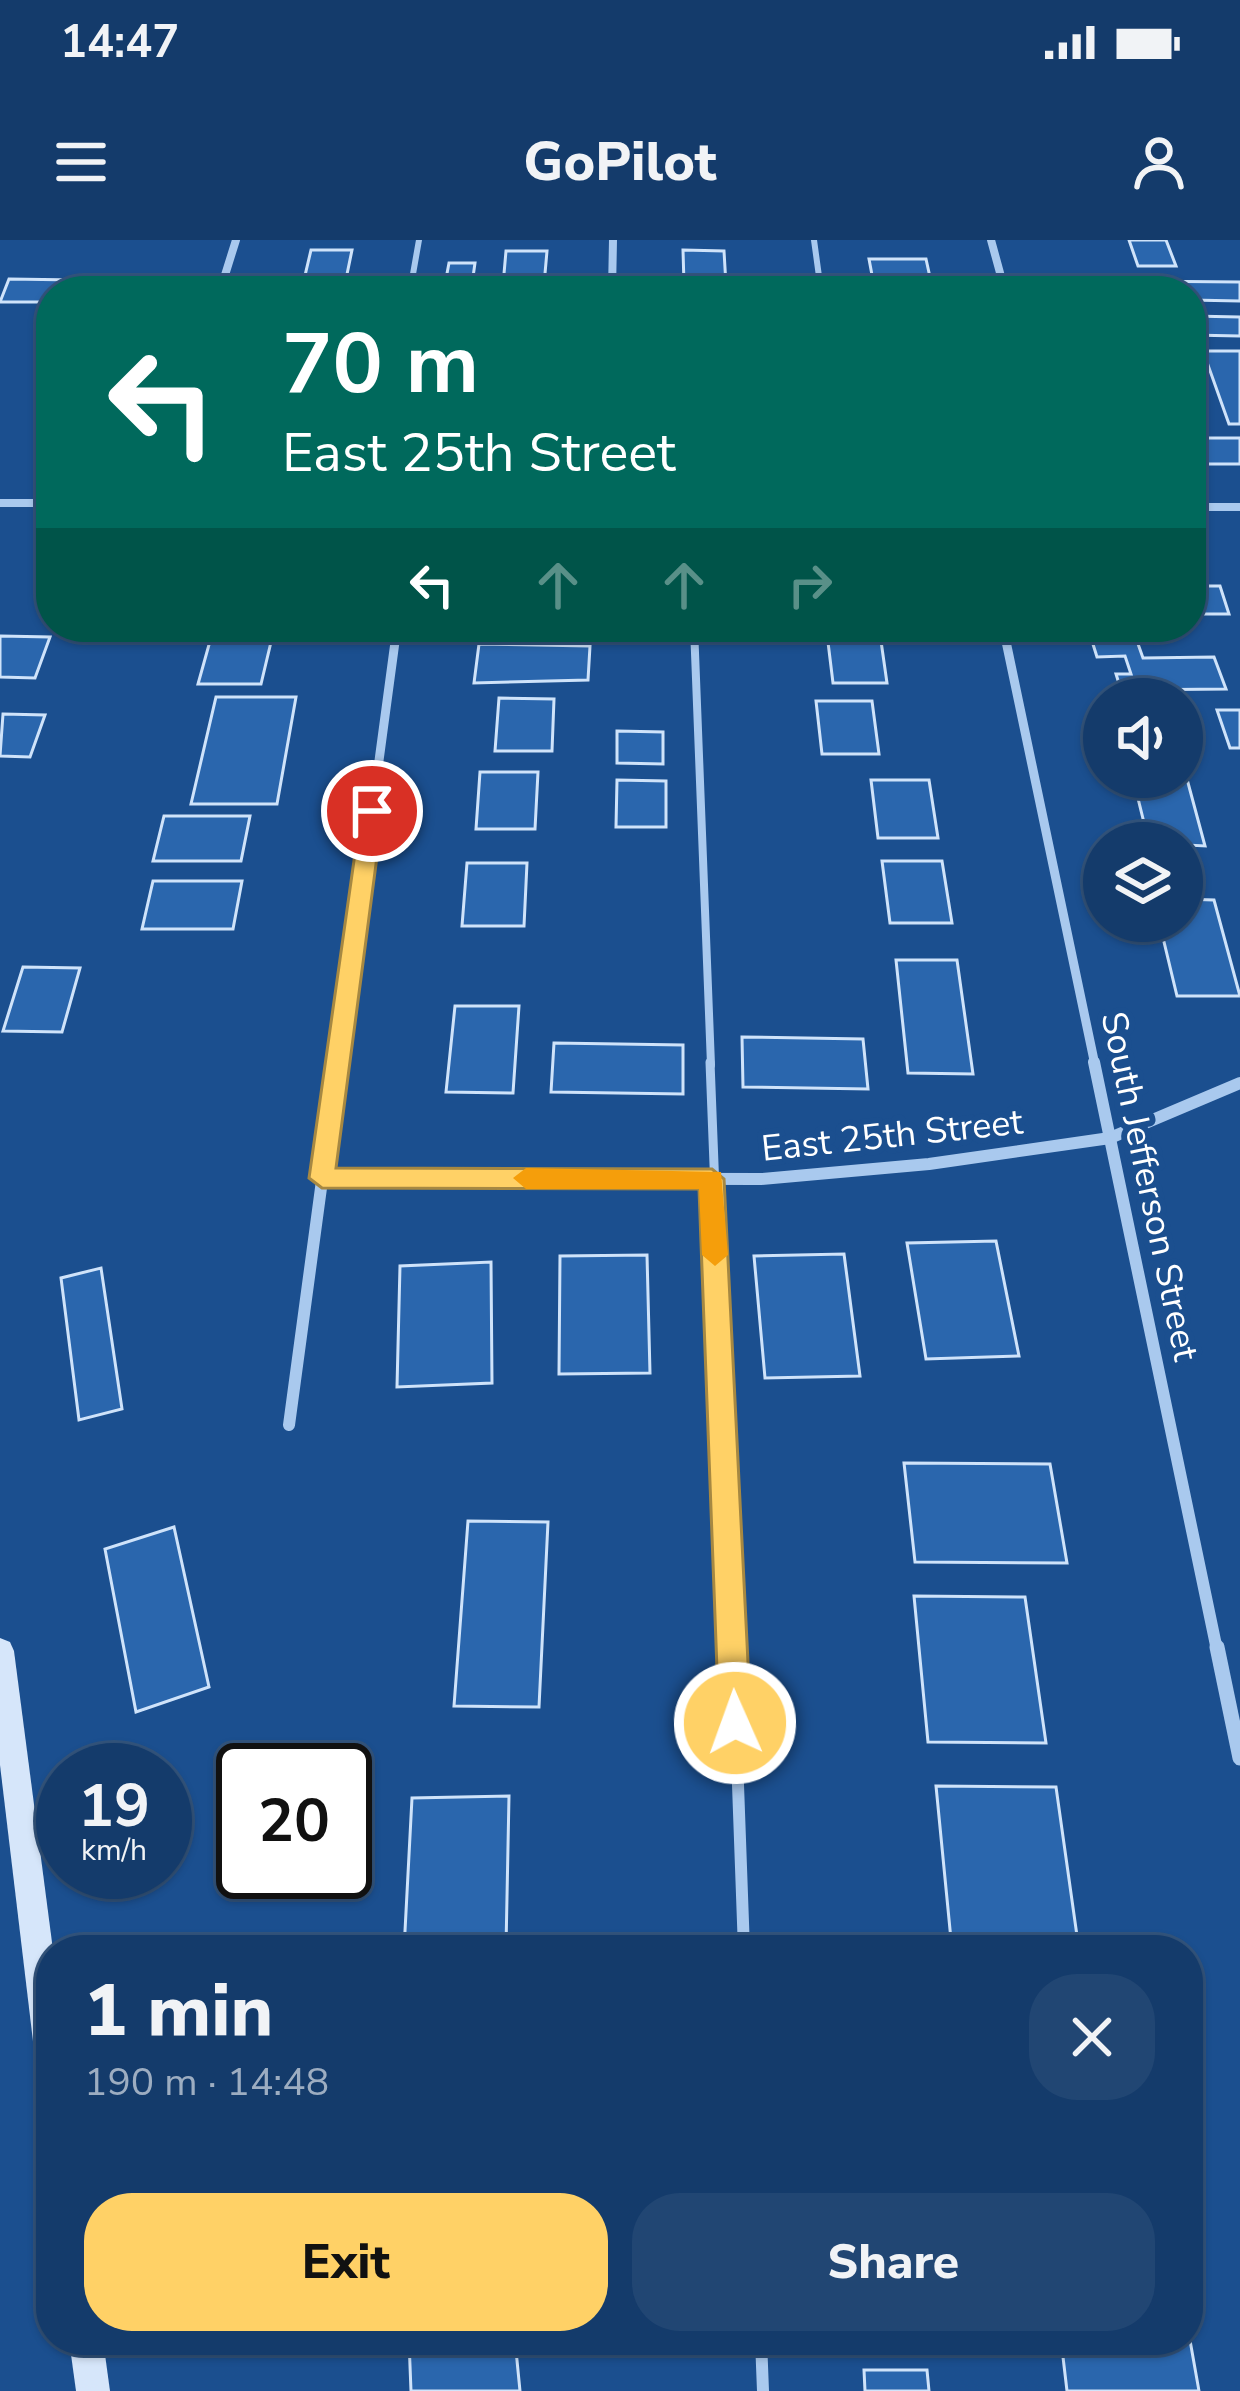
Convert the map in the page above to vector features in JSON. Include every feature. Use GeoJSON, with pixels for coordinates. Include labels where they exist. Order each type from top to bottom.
{"type":"FeatureCollection","features":[{"type":"Feature","properties":{"kind":"street"},"geometry":{"type":"LineString","coordinates":[[225,276],[236,240]]}},
{"type":"Feature","properties":{"kind":"street"},"geometry":{"type":"LineString","coordinates":[[612,276],[613,240]]}},
{"type":"Feature","properties":{"kind":"street"},"geometry":{"type":"LineString","coordinates":[[991,240],[1001,276]]}},
{"type":"Feature","properties":{"kind":"street"},"geometry":{"type":"LineString","coordinates":[[0,502],[36,503]]}},
{"type":"Feature","properties":{"kind":"street"},"geometry":{"type":"LineString","coordinates":[[1206,507],[1240,508]]}},
{"type":"Feature","properties":{"kind":"street"},"geometry":{"type":"LineString","coordinates":[[290,1425],[395,642]]}},
{"type":"Feature","properties":{"kind":"street","name":"South Jefferson Street"},"geometry":{"type":"LineString","coordinates":[[1006,642],[1240,1758]]}},
{"type":"Feature","properties":{"kind":"street","name":"East 25th Street"},"geometry":{"type":"LineString","coordinates":[[322,1178],[712,1179],[929,1164],[1110,1138],[1240,1083]]}},
{"type":"Feature","properties":{"kind":"street"},"geometry":{"type":"LineString","coordinates":[[0,1651],[36,1938]]}},
{"type":"Feature","properties":{"kind":"street"},"geometry":{"type":"LineString","coordinates":[[88,2355],[93,2391]]}},
{"type":"Feature","properties":{"kind":"lane"},"geometry":{"type":"LineString","coordinates":[[413,276],[419,240]]}},
{"type":"Feature","properties":{"kind":"lane"},"geometry":{"type":"LineString","coordinates":[[814,240],[818,276]]}},
{"type":"Feature","properties":{"kind":"lane"},"geometry":{"type":"LineString","coordinates":[[694,642],[744,1935]]}},
{"type":"Feature","properties":{"kind":"lane"},"geometry":{"type":"LineString","coordinates":[[762,2355],[763,2391]]}},
{"type":"Feature","properties":{"kind":"building"},"geometry":{"type":"Polygon","coordinates":[[[1129,240],[1166,240],[1176,266],[1138,266],[1129,240]]]}},
{"type":"Feature","properties":{"kind":"building"},"geometry":{"type":"Polygon","coordinates":[[[311,250],[352,250],[347,276],[305,276],[311,250]]]}},
{"type":"Feature","properties":{"kind":"building"},"geometry":{"type":"Polygon","coordinates":[[[683,250],[724,251],[725,276],[684,276],[683,250]]]}},
{"type":"Feature","properties":{"kind":"building"},"geometry":{"type":"Polygon","coordinates":[[[506,251],[547,251],[545,276],[504,276],[506,251]]]}},
{"type":"Feature","properties":{"kind":"building"},"geometry":{"type":"Polygon","coordinates":[[[869,259],[926,259],[930,276],[872,276],[869,259]]]}},
{"type":"Feature","properties":{"kind":"building"},"geometry":{"type":"Polygon","coordinates":[[[449,263],[475,263],[473,276],[447,276],[449,263]]]}},
{"type":"Feature","properties":{"kind":"building"},"geometry":{"type":"Polygon","coordinates":[[[9,279],[36,279],[36,302],[0,302],[9,279]]]}},
{"type":"Feature","properties":{"kind":"building"},"geometry":{"type":"Polygon","coordinates":[[[1206,282],[1240,282],[1240,301],[1206,300],[1206,282]]]}},
{"type":"Feature","properties":{"kind":"building"},"geometry":{"type":"Polygon","coordinates":[[[1206,316],[1240,317],[1240,336],[1206,335],[1206,316]]]}},
{"type":"Feature","properties":{"kind":"building"},"geometry":{"type":"Polygon","coordinates":[[[1206,351],[1240,351],[1240,424],[1229,424],[1206,351]]]}},
{"type":"Feature","properties":{"kind":"building"},"geometry":{"type":"Polygon","coordinates":[[[1206,438],[1240,438],[1240,464],[1206,464],[1206,438]]]}},
{"type":"Feature","properties":{"kind":"building"},"geometry":{"type":"Polygon","coordinates":[[[1206,586],[1220,586],[1229,614],[1206,614],[1206,586]]]}},
{"type":"Feature","properties":{"kind":"building"},"geometry":{"type":"Polygon","coordinates":[[[0,636],[36,637],[36,642],[48,642],[35,678],[0,677],[0,636]]]}},
{"type":"Feature","properties":{"kind":"building"},"geometry":{"type":"Polygon","coordinates":[[[210,642],[271,642],[261,684],[198,684],[210,642]]]}},
{"type":"Feature","properties":{"kind":"building"},"geometry":{"type":"Polygon","coordinates":[[[828,642],[881,642],[887,683],[833,683],[828,642]]]}},
{"type":"Feature","properties":{"kind":"building"},"geometry":{"type":"Polygon","coordinates":[[[1092,642],[1137,642],[1143,658],[1214,657],[1226,689],[1203,689],[1203,678],[1117,678],[1116,674],[1131,674],[1125,656],[1097,657],[1092,642]]]}},
{"type":"Feature","properties":{"kind":"building"},"geometry":{"type":"Polygon","coordinates":[[[479,644],[590,646],[588,680],[474,683],[479,644]]]}},
{"type":"Feature","properties":{"kind":"building"},"geometry":{"type":"Polygon","coordinates":[[[216,697],[296,697],[277,804],[191,804],[216,697]]]}},
{"type":"Feature","properties":{"kind":"building"},"geometry":{"type":"Polygon","coordinates":[[[499,698],[554,699],[552,751],[495,751],[499,698]]]}},
{"type":"Feature","properties":{"kind":"building"},"geometry":{"type":"Polygon","coordinates":[[[816,701],[872,701],[879,754],[822,754],[816,701]]]}},
{"type":"Feature","properties":{"kind":"building"},"geometry":{"type":"Polygon","coordinates":[[[1217,710],[1240,710],[1240,748],[1230,748],[1217,710]]]}},
{"type":"Feature","properties":{"kind":"building"},"geometry":{"type":"Polygon","coordinates":[[[3,714],[45,715],[30,757],[0,756],[3,714]]]}},
{"type":"Feature","properties":{"kind":"building"},"geometry":{"type":"Polygon","coordinates":[[[617,731],[663,732],[663,764],[617,763],[617,731]]]}},
{"type":"Feature","properties":{"kind":"building"},"geometry":{"type":"Polygon","coordinates":[[[480,772],[538,772],[535,829],[476,829],[480,772]]]}},
{"type":"Feature","properties":{"kind":"building"},"geometry":{"type":"Polygon","coordinates":[[[617,780],[666,781],[666,827],[616,827],[617,780]]]}},
{"type":"Feature","properties":{"kind":"building"},"geometry":{"type":"Polygon","coordinates":[[[871,780],[929,780],[938,838],[878,838],[871,780]]]}},
{"type":"Feature","properties":{"kind":"building"},"geometry":{"type":"Polygon","coordinates":[[[1138,798],[1192,798],[1199,822],[1144,822],[1138,798]]]}},
{"type":"Feature","properties":{"kind":"building"},"geometry":{"type":"Polygon","coordinates":[[[164,816],[250,816],[241,861],[153,861],[164,816]]]}},
{"type":"Feature","properties":{"kind":"building"},"geometry":{"type":"Polygon","coordinates":[[[882,861],[942,861],[952,923],[890,923],[882,861]]]}},
{"type":"Feature","properties":{"kind":"building"},"geometry":{"type":"Polygon","coordinates":[[[467,863],[527,863],[524,926],[462,926],[467,863]]]}},
{"type":"Feature","properties":{"kind":"building"},"geometry":{"type":"Polygon","coordinates":[[[153,881],[242,881],[233,929],[142,929],[153,881]]]}},
{"type":"Feature","properties":{"kind":"building"},"geometry":{"type":"Polygon","coordinates":[[[1203,900],[1214,900],[1240,996],[1177,996],[1164,942],[1203,942],[1203,900]]]}},
{"type":"Feature","properties":{"kind":"building"},"geometry":{"type":"Polygon","coordinates":[[[896,960],[957,960],[973,1074],[908,1073],[896,960]]]}},
{"type":"Feature","properties":{"kind":"building"},"geometry":{"type":"Polygon","coordinates":[[[23,967],[80,968],[62,1032],[3,1031],[23,967]]]}},
{"type":"Feature","properties":{"kind":"building"},"geometry":{"type":"Polygon","coordinates":[[[455,1006],[519,1006],[513,1093],[446,1092],[455,1006]]]}},
{"type":"Feature","properties":{"kind":"building"},"geometry":{"type":"Polygon","coordinates":[[[742,1037],[863,1039],[868,1089],[743,1087],[742,1037]]]}},
{"type":"Feature","properties":{"kind":"building"},"geometry":{"type":"Polygon","coordinates":[[[554,1043],[683,1045],[683,1094],[551,1092],[554,1043]]]}},
{"type":"Feature","properties":{"kind":"building"},"geometry":{"type":"Polygon","coordinates":[[[996,1241],[1019,1356],[926,1359],[907,1243],[996,1241]]]}},
{"type":"Feature","properties":{"kind":"building"},"geometry":{"type":"Polygon","coordinates":[[[844,1254],[860,1376],[765,1378],[754,1256],[844,1254]]]}},
{"type":"Feature","properties":{"kind":"building"},"geometry":{"type":"Polygon","coordinates":[[[647,1255],[650,1373],[559,1374],[560,1256],[647,1255]]]}},
{"type":"Feature","properties":{"kind":"building"},"geometry":{"type":"Polygon","coordinates":[[[491,1262],[492,1383],[397,1387],[400,1266],[491,1262]]]}},
{"type":"Feature","properties":{"kind":"building"},"geometry":{"type":"Polygon","coordinates":[[[101,1268],[122,1409],[79,1420],[61,1278],[101,1268]]]}},
{"type":"Feature","properties":{"kind":"building"},"geometry":{"type":"Polygon","coordinates":[[[904,1463],[1050,1464],[1067,1563],[915,1562],[904,1463]]]}},
{"type":"Feature","properties":{"kind":"building"},"geometry":{"type":"Polygon","coordinates":[[[468,1521],[548,1522],[539,1707],[454,1706],[468,1521]]]}},
{"type":"Feature","properties":{"kind":"building"},"geometry":{"type":"Polygon","coordinates":[[[174,1527],[209,1687],[136,1712],[105,1549],[174,1527]]]}},
{"type":"Feature","properties":{"kind":"building"},"geometry":{"type":"Polygon","coordinates":[[[914,1596],[1025,1597],[1046,1743],[928,1742],[914,1596]]]}},
{"type":"Feature","properties":{"kind":"building"},"geometry":{"type":"Polygon","coordinates":[[[936,1786],[1056,1787],[1077,1935],[951,1935],[936,1786]]]}},
{"type":"Feature","properties":{"kind":"building"},"geometry":{"type":"Polygon","coordinates":[[[509,1796],[506,1935],[405,1935],[412,1798],[509,1796]]]}},
{"type":"Feature","properties":{"kind":"building"},"geometry":{"type":"Polygon","coordinates":[[[410,2355],[516,2355],[520,2391],[411,2391],[410,2355]]]}},
{"type":"Feature","properties":{"kind":"building"},"geometry":{"type":"Polygon","coordinates":[[[1063,2355],[1193,2355],[1199,2391],[1067,2391],[1063,2355]]]}},
{"type":"Feature","properties":{"kind":"building"},"geometry":{"type":"Polygon","coordinates":[[[864,2370],[927,2370],[929,2391],[865,2391],[864,2370]]]}},
{"type":"Feature","properties":{"kind":"slow traffic"},"geometry":{"type":"LineString","coordinates":[[526,1178],[712,1179],[715,1255]]}},
{"type":"Feature","properties":{"kind":"route"},"geometry":{"type":"LineString","coordinates":[[372,811],[322,1178],[712,1179],[735,1723]]}}]}
